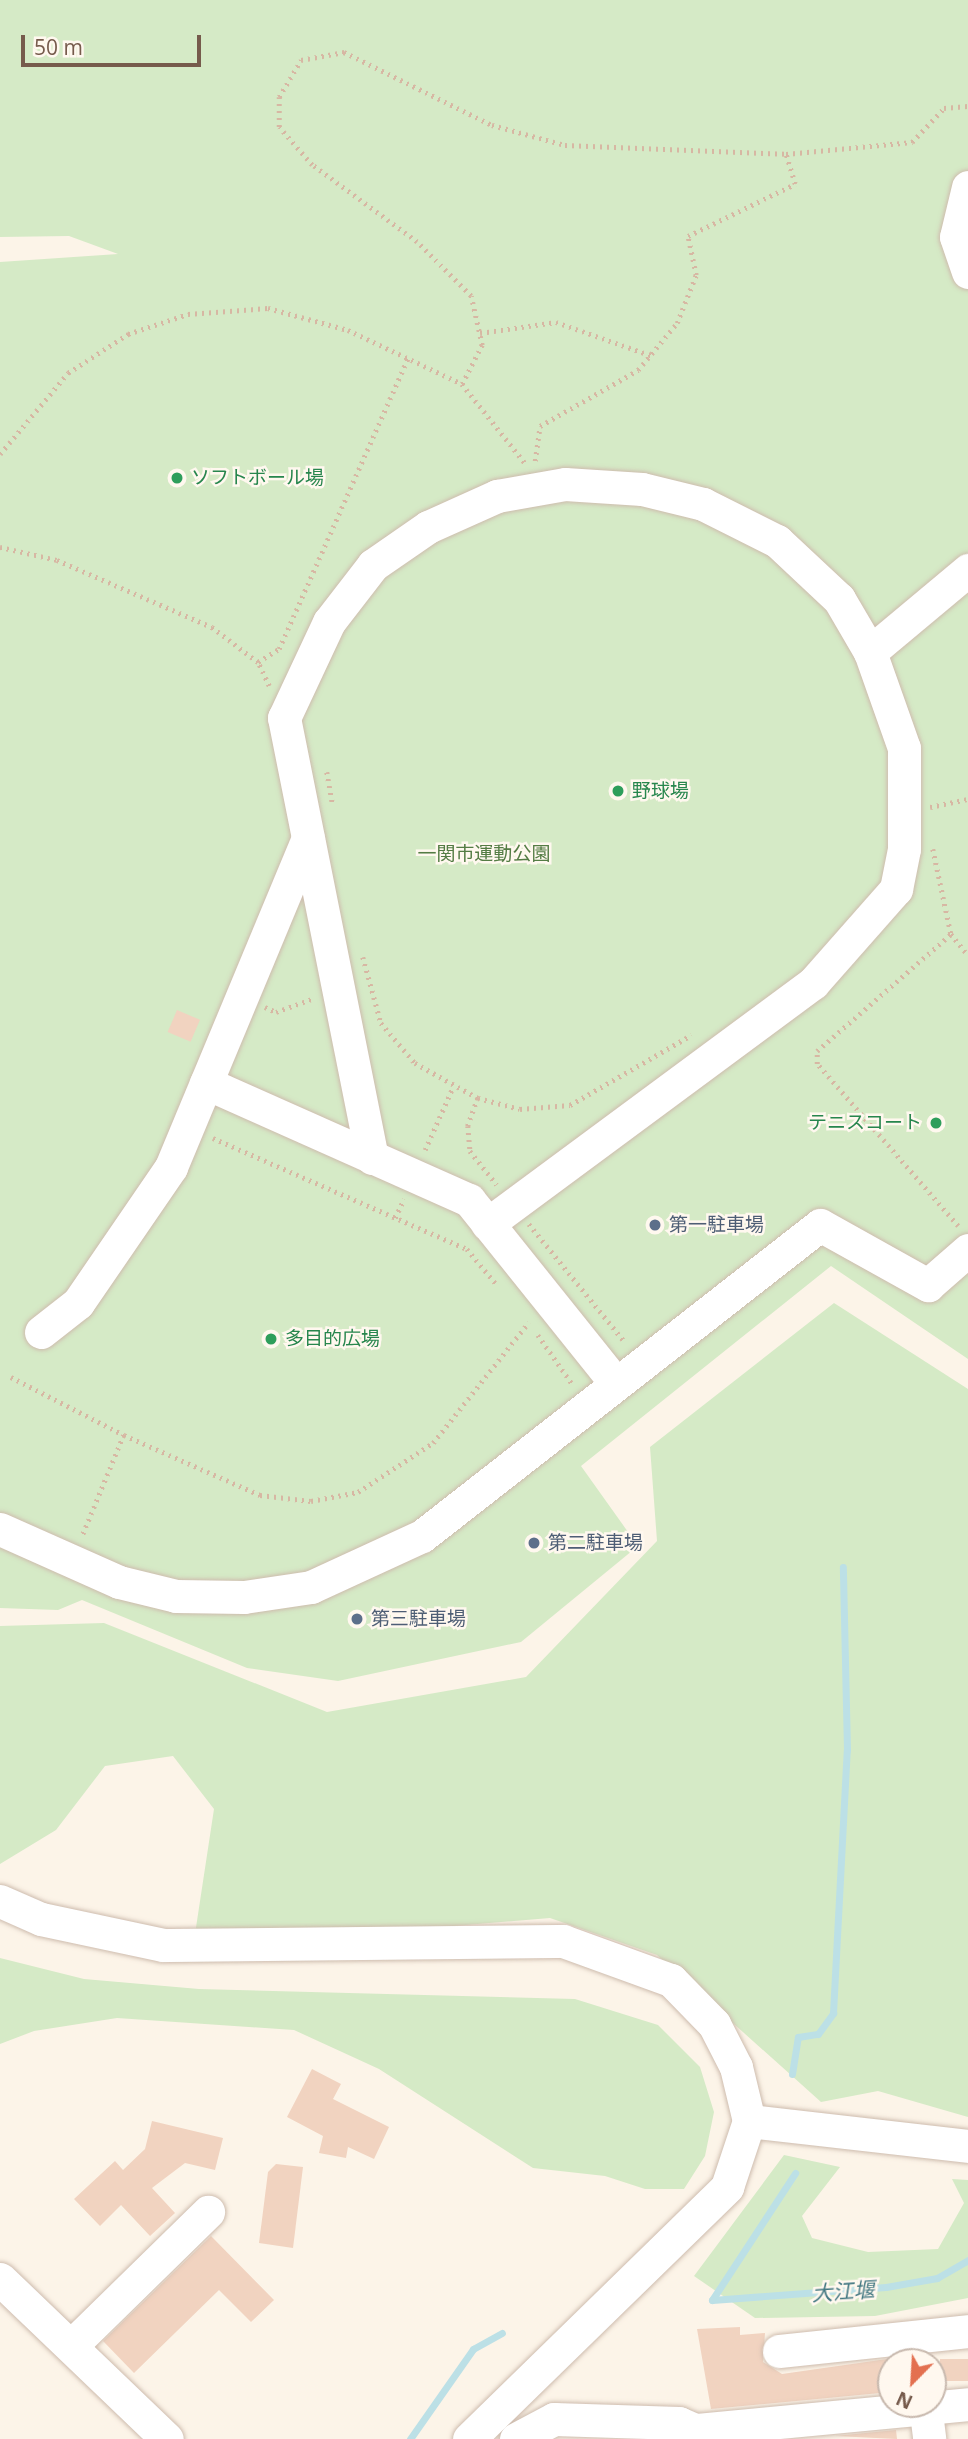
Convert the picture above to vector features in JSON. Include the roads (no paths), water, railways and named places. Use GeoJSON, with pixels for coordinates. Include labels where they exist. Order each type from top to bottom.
{"type":"FeatureCollection","features":[{"type":"Feature","properties":{"kind":"street"},"geometry":{"type":"LineString","coordinates":[[968,187],[956,237],[968,271]]}},
{"type":"Feature","properties":{"kind":"street"},"geometry":{"type":"LineString","coordinates":[[372,1158],[284,718],[329,622],[373,565],[428,527],[497,496],[565,484],[642,489],[741,521],[812,568],[870,652],[904,748],[904,849],[896,890],[813,983],[500,1214]]}},
{"type":"Feature","properties":{"kind":"street"},"geometry":{"type":"LineString","coordinates":[[870,652],[968,570]]}},
{"type":"Feature","properties":{"kind":"street"},"geometry":{"type":"LineString","coordinates":[[41,1332],[78,1303],[171,1167],[308,838]]}},
{"type":"Feature","properties":{"kind":"street"},"geometry":{"type":"LineString","coordinates":[[206,1083],[500,1214],[615,1382]]}},
{"type":"Feature","properties":{"kind":"street"},"geometry":{"type":"LineString","coordinates":[[0,1529],[119,1582],[176,1596],[244,1597],[311,1587],[422,1536],[615,1382],[820,1225],[928,1285],[968,1250]]}},
{"type":"Feature","properties":{"kind":"street"},"geometry":{"type":"LineString","coordinates":[[0,1901],[41,1919],[163,1945],[563,1941],[671,1980],[714,2024],[736,2067],[748,2121],[727,2186],[482,2435]]}},
{"type":"Feature","properties":{"kind":"street"},"geometry":{"type":"LineString","coordinates":[[748,2121],[968,2146]]}},
{"type":"Feature","properties":{"kind":"street"},"geometry":{"type":"LineString","coordinates":[[71,2346],[208,2212]]}},
{"type":"Feature","properties":{"kind":"street"},"geometry":{"type":"LineString","coordinates":[[0,2279],[167,2439]]}},
{"type":"Feature","properties":{"kind":"street"},"geometry":{"type":"LineString","coordinates":[[923,2348],[968,2331]]}},
{"type":"Feature","properties":{"kind":"street"},"geometry":{"type":"LineString","coordinates":[[779,2351],[877,2350]]}},
{"type":"Feature","properties":{"kind":"street"},"geometry":{"type":"LineString","coordinates":[[947,2411],[968,2404]]}},
{"type":"Feature","properties":{"kind":"street"},"geometry":{"type":"LineString","coordinates":[[516,2439],[554,2419],[679,2423],[695,2435],[914,2418]]}},
{"type":"Feature","properties":{"kind":"waterway"},"geometry":{"type":"LineString","coordinates":[[792,2074],[798,2037],[818,2034],[833,2013],[847,1750],[843,1567]]}},
{"type":"Feature","properties":{"kind":"waterway"},"geometry":{"type":"LineString","coordinates":[[712,2300],[795,2173]]}},
{"type":"Feature","properties":{"kind":"waterway","name":"大江堰"},"geometry":{"type":"LineString","coordinates":[[712,2300],[886,2287],[937,2278],[968,2260]]}},
{"type":"Feature","properties":{"kind":"waterway","name":"大江堰"},"geometry":{"type":"LineString","coordinates":[[410,2439],[473,2349],[502,2333]]}},
{"type":"Feature","properties":{"kind":"place","name":"ソフトボール場"},"geometry":{"type":"Point","coordinates":[177,478]}},
{"type":"Feature","properties":{"kind":"place","name":"野球場"},"geometry":{"type":"Point","coordinates":[618,791]}},
{"type":"Feature","properties":{"kind":"place","name":"テニスコート"},"geometry":{"type":"Point","coordinates":[936,1123]}},
{"type":"Feature","properties":{"kind":"place","name":"第一駐車場"},"geometry":{"type":"Point","coordinates":[655,1225]}},
{"type":"Feature","properties":{"kind":"place","name":"多目的広場"},"geometry":{"type":"Point","coordinates":[271,1339]}},
{"type":"Feature","properties":{"kind":"place","name":"第二駐車場"},"geometry":{"type":"Point","coordinates":[534,1543]}},
{"type":"Feature","properties":{"kind":"place","name":"第三駐車場"},"geometry":{"type":"Point","coordinates":[357,1619]}},
{"type":"Feature","properties":{"kind":"park label","name":"一関市運動公園"},"geometry":{"type":"Point","coordinates":[484,854]}}]}
